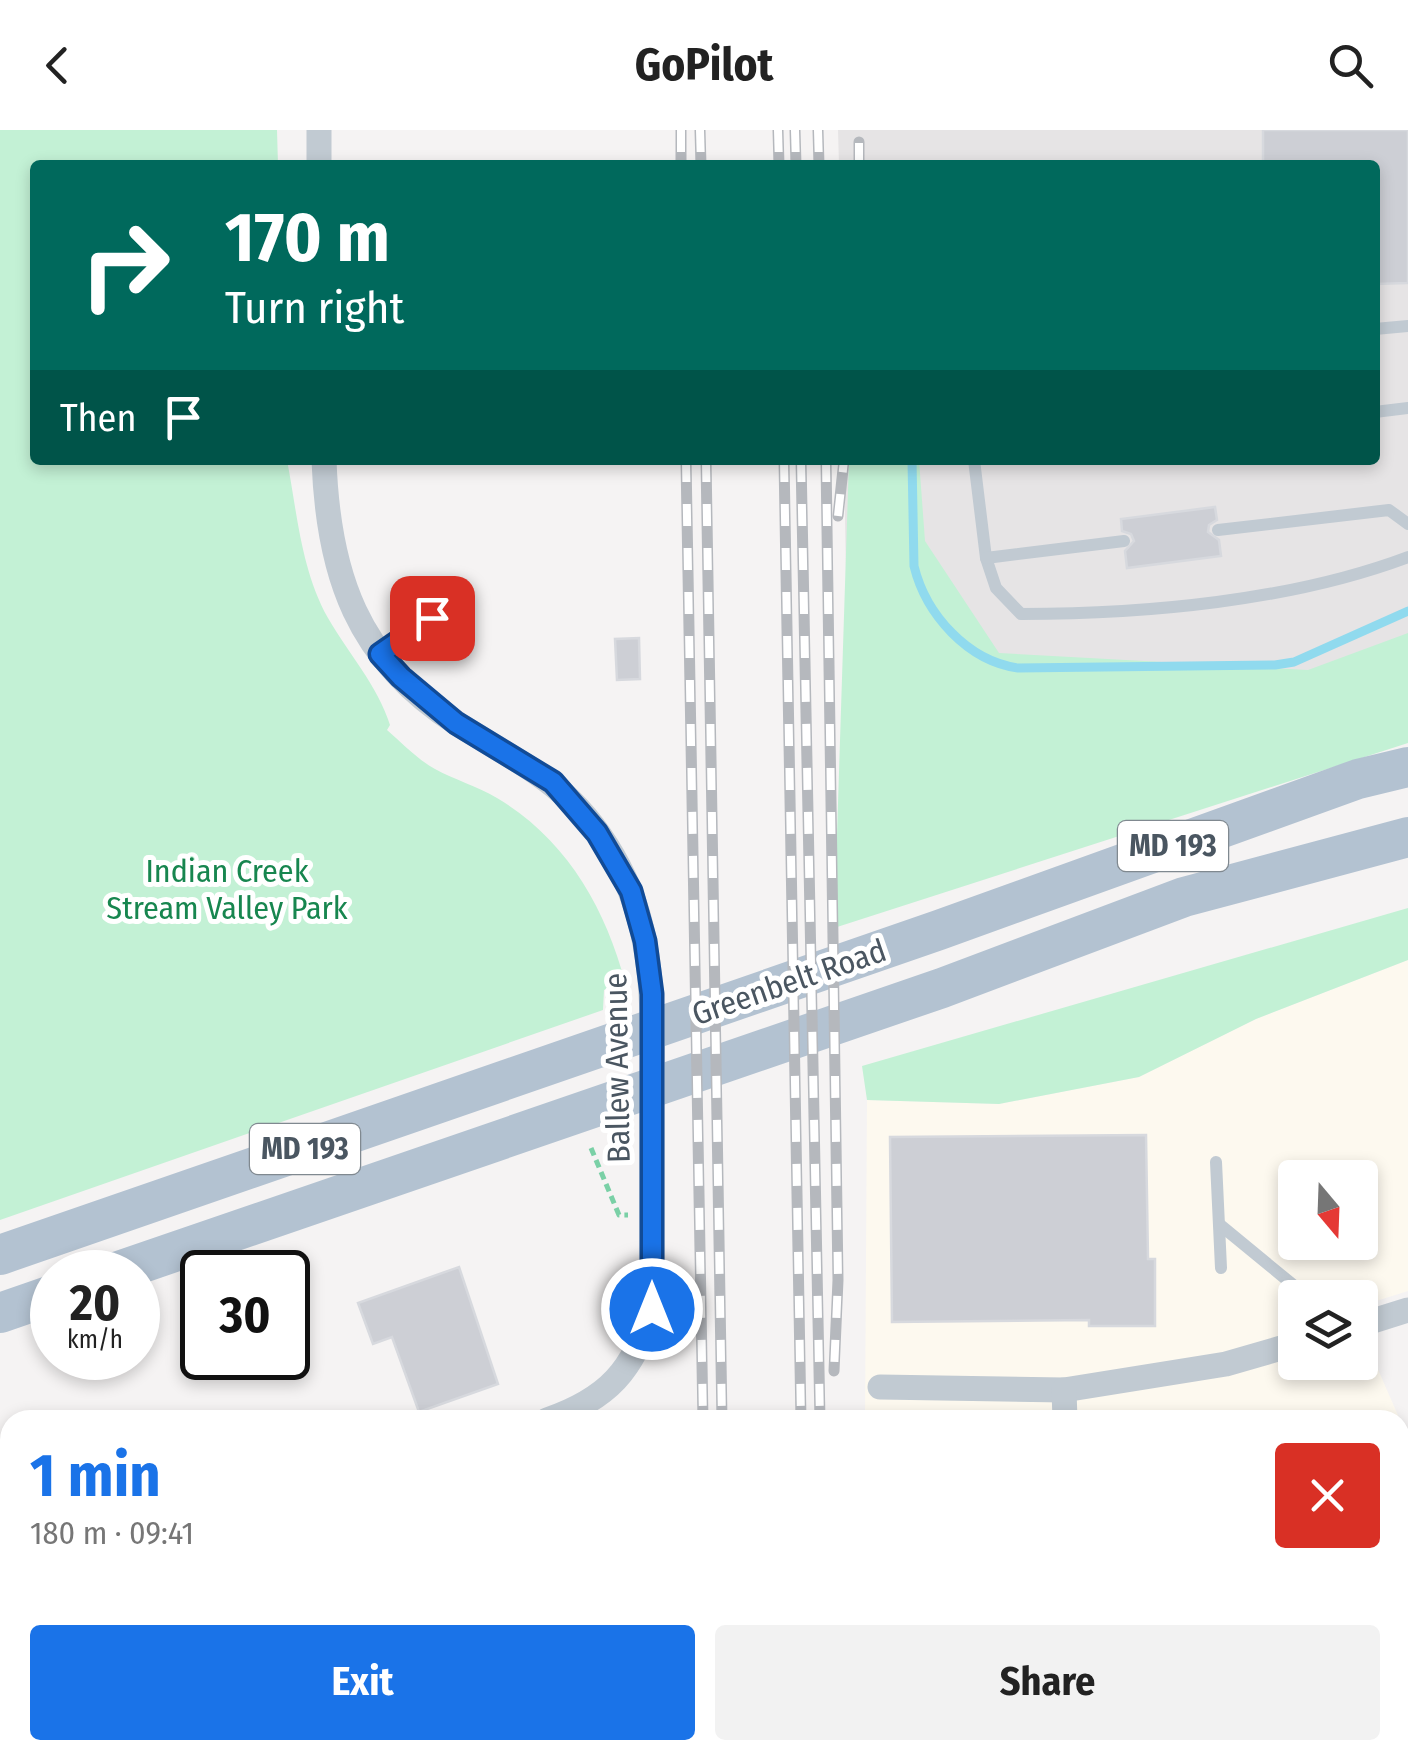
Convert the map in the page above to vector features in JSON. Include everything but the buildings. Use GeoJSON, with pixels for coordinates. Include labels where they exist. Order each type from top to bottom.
{"type":"FeatureCollection","features":[{"type":"Feature","properties":{"kind":"main road","name":"Greenbelt Road"},"geometry":{"type":"LineString","coordinates":[[0,1255],[940,930],[1358,779],[1408,767]]}},
{"type":"Feature","properties":{"kind":"main road","name":"Greenbelt Road"},"geometry":{"type":"LineString","coordinates":[[160,1257],[942,988],[1184,898],[1408,837]]}},
{"type":"Feature","properties":{"kind":"main road"},"geometry":{"type":"LineString","coordinates":[[0,1314],[30,1303]]}},
{"type":"Feature","properties":{"kind":"street"},"geometry":{"type":"LineString","coordinates":[[318,130],[319,160]]}},
{"type":"Feature","properties":{"kind":"street","name":"Ballew Avenue"},"geometry":{"type":"LineString","coordinates":[[324,465],[327,526],[334,558],[345,592],[380,654],[456,723],[553,782],[597,833],[631,891],[645,941],[652,994],[652,1309],[644,1336],[622,1376],[586,1404],[571,1410]]}},
{"type":"Feature","properties":{"kind":"street"},"geometry":{"type":"LineString","coordinates":[[1378,1319],[1408,1310]]}},
{"type":"Feature","properties":{"kind":"street"},"geometry":{"type":"LineString","coordinates":[[880,1387],[1064,1390],[1226,1364],[1278,1349]]}},
{"type":"Feature","properties":{"kind":"street"},"geometry":{"type":"LineString","coordinates":[[1064,1390],[1065,1410]]}},
{"type":"Feature","properties":{"kind":"lane"},"geometry":{"type":"LineString","coordinates":[[1380,329],[1408,326]]}},
{"type":"Feature","properties":{"kind":"lane"},"geometry":{"type":"LineString","coordinates":[[1380,411],[1408,408]]}},
{"type":"Feature","properties":{"kind":"lane"},"geometry":{"type":"LineString","coordinates":[[975,465],[986,558],[996,588],[1021,614],[1087,614],[1274,593],[1408,557]]}},
{"type":"Feature","properties":{"kind":"lane"},"geometry":{"type":"LineString","coordinates":[[1218,530],[1389,510],[1408,524]]}},
{"type":"Feature","properties":{"kind":"lane"},"geometry":{"type":"LineString","coordinates":[[986,558],[1124,542]]}},
{"type":"Feature","properties":{"kind":"lane"},"geometry":{"type":"LineString","coordinates":[[380,654],[432,618]]}},
{"type":"Feature","properties":{"kind":"lane"},"geometry":{"type":"LineString","coordinates":[[1216,1162],[1221,1268]]}},
{"type":"Feature","properties":{"kind":"lane"},"geometry":{"type":"LineString","coordinates":[[1219,1224],[1287,1280]]}},
{"type":"Feature","properties":{"kind":"path"},"geometry":{"type":"LineString","coordinates":[[591,1148],[619,1216]]}},
{"type":"Feature","properties":{"kind":"shaded area"},"geometry":{"type":"Polygon","coordinates":[[[838,130],[1408,130],[1408,685],[849,749],[844,465],[1380,465],[1380,160],[839,160],[838,130]]]}},
{"type":"Feature","properties":{"kind":"shaded area"},"geometry":{"type":"Polygon","coordinates":[[[1408,960],[1408,1291],[1378,1300],[1378,1280],[1278,1280],[1278,1380],[1378,1380],[1378,1369],[1396,1410],[865,1410],[867,1100],[999,1104],[1139,1077],[1256,1019],[1408,960]]]}},
{"type":"Feature","properties":{"kind":"green space","name":"Indian Creek Stream Valley Park"},"geometry":{"type":"Polygon","coordinates":[[[0,130],[277,130],[278,160],[30,160],[30,465],[288,465],[301,541],[319,600],[378,697],[390,725],[387,730],[428,765],[497,798],[563,854],[594,902],[625,982],[604,990],[603,1010],[0,1220],[0,130]]]}},
{"type":"Feature","properties":{"kind":"green space"},"geometry":{"type":"Polygon","coordinates":[[[849,465],[919,465],[925,541],[999,653],[1308,670],[1408,633],[1408,743],[834,928],[849,465]]]}},
{"type":"Feature","properties":{"kind":"green space"},"geometry":{"type":"Polygon","coordinates":[[[1408,908],[1408,960],[1256,1019],[1139,1077],[999,1104],[867,1100],[862,1066],[1408,908]]]}},
{"type":"Feature","properties":{"kind":"waterway"},"geometry":{"type":"LineString","coordinates":[[912,465],[914,566],[920,584],[928,602],[952,633],[966,646],[1000,664],[1018,668],[1275,665],[1294,662],[1408,611]]}},
{"type":"Feature","properties":{"kind":"railway"},"geometry":{"type":"LineString","coordinates":[[681,130],[681,160]]}},
{"type":"Feature","properties":{"kind":"railway"},"geometry":{"type":"LineString","coordinates":[[700,130],[701,160]]}},
{"type":"Feature","properties":{"kind":"railway"},"geometry":{"type":"LineString","coordinates":[[778,130],[779,160]]}},
{"type":"Feature","properties":{"kind":"railway"},"geometry":{"type":"LineString","coordinates":[[795,130],[796,160]]}},
{"type":"Feature","properties":{"kind":"railway"},"geometry":{"type":"LineString","coordinates":[[818,130],[819,160]]}},
{"type":"Feature","properties":{"kind":"railway"},"geometry":{"type":"LineString","coordinates":[[859,142],[859,160]]}},
{"type":"Feature","properties":{"kind":"railway"},"geometry":{"type":"LineString","coordinates":[[686,465],[703,1410]]}},
{"type":"Feature","properties":{"kind":"railway"},"geometry":{"type":"LineString","coordinates":[[706,465],[722,1410]]}},
{"type":"Feature","properties":{"kind":"railway"},"geometry":{"type":"LineString","coordinates":[[784,465],[801,1410]]}},
{"type":"Feature","properties":{"kind":"railway"},"geometry":{"type":"LineString","coordinates":[[801,465],[820,1410]]}},
{"type":"Feature","properties":{"kind":"railway"},"geometry":{"type":"LineString","coordinates":[[826,465],[838,1280],[834,1371]]}},
{"type":"Feature","properties":{"kind":"railway"},"geometry":{"type":"LineString","coordinates":[[838,516],[843,465]]}},
{"type":"Feature","properties":{"kind":"route"},"geometry":{"type":"LineString","coordinates":[[432,618],[380,654],[456,723],[553,782],[597,833],[619,866],[642,924],[652,994],[652,1309]]}}]}
